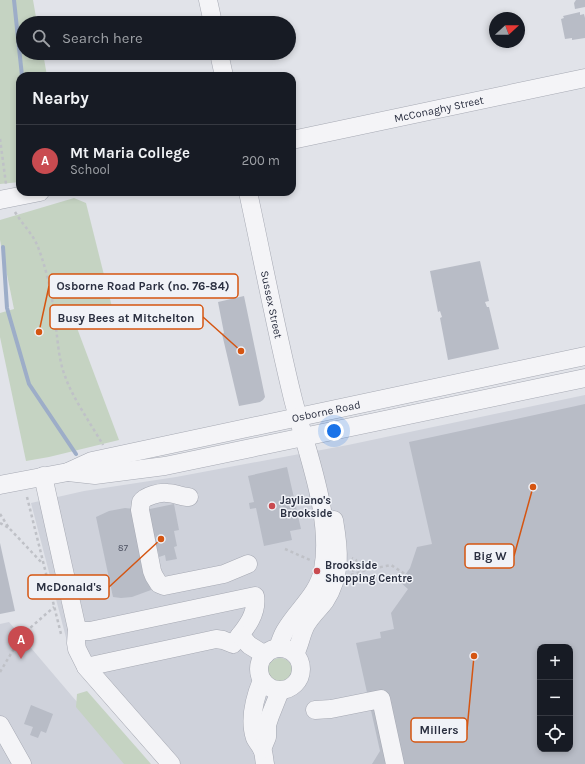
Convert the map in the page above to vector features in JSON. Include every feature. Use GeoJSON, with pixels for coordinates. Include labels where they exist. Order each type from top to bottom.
{"type":"FeatureCollection","features":[{"type":"Feature","properties":{"kind":"street"},"geometry":{"type":"LineString","coordinates":[[208,0],[211,16]]}},
{"type":"Feature","properties":{"kind":"street"},"geometry":{"type":"LineString","coordinates":[[221,60],[223,72]]}},
{"type":"Feature","properties":{"kind":"street","name":"McConaghy Street"},"geometry":{"type":"LineString","coordinates":[[296,139],[585,78]]}},
{"type":"Feature","properties":{"kind":"street"},"geometry":{"type":"LineString","coordinates":[[7,199],[21,196]]}},
{"type":"Feature","properties":{"kind":"street","name":"Sussex Street"},"geometry":{"type":"LineString","coordinates":[[249,196],[294,400],[308,437]]}},
{"type":"Feature","properties":{"kind":"street","name":"Osborne Road"},"geometry":{"type":"LineString","coordinates":[[68,472],[92,460],[585,356]]}},
{"type":"Feature","properties":{"kind":"street","name":"Osborne Road"},"geometry":{"type":"LineString","coordinates":[[0,485],[68,472],[95,475],[165,466],[585,378]]}},
{"type":"Feature","properties":{"kind":"street"},"geometry":{"type":"LineString","coordinates":[[308,437],[316,444],[322,466],[334,521],[339,556],[338,567],[329,594],[305,626],[298,648],[302,671],[300,678],[292,687],[280,691],[266,686],[262,680],[259,667],[314,592],[321,578],[323,569],[325,538],[324,526],[308,437]]}},
{"type":"Feature","properties":{"kind":"street"},"geometry":{"type":"LineString","coordinates":[[43,476],[77,629],[77,649],[86,667],[171,764]]}},
{"type":"Feature","properties":{"kind":"street"},"geometry":{"type":"LineString","coordinates":[[189,497],[164,493],[146,498],[141,502],[140,510],[152,571],[158,584],[164,586],[224,574],[248,564]]}},
{"type":"Feature","properties":{"kind":"street"},"geometry":{"type":"LineString","coordinates":[[77,629],[84,632],[90,631],[255,596],[255,612],[237,640]]}},
{"type":"Feature","properties":{"kind":"street"},"geometry":{"type":"LineString","coordinates":[[86,667],[216,639],[237,640],[271,651],[298,648]]}},
{"type":"Feature","properties":{"kind":"street"},"geometry":{"type":"LineString","coordinates":[[262,680],[256,698],[253,722],[255,738],[264,757]]}},
{"type":"Feature","properties":{"kind":"street"},"geometry":{"type":"LineString","coordinates":[[264,757],[267,738],[267,725],[280,691]]}},
{"type":"Feature","properties":{"kind":"street"},"geometry":{"type":"LineString","coordinates":[[315,710],[331,710],[381,699],[395,764]]}},
{"type":"Feature","properties":{"kind":"street"},"geometry":{"type":"LineString","coordinates":[[0,725],[22,764]]}},
{"type":"Feature","properties":{"kind":"path"},"geometry":{"type":"LineString","coordinates":[[0,139],[7,199],[34,239],[43,260],[50,290],[60,357],[65,376],[72,391],[105,447]]}},
{"type":"Feature","properties":{"kind":"path"},"geometry":{"type":"LineString","coordinates":[[0,514],[9,528],[43,563]]}},
{"type":"Feature","properties":{"kind":"path"},"geometry":{"type":"LineString","coordinates":[[0,523],[9,528]]}},
{"type":"Feature","properties":{"kind":"path"},"geometry":{"type":"LineString","coordinates":[[285,549],[315,563]]}},
{"type":"Feature","properties":{"kind":"path"},"geometry":{"type":"LineString","coordinates":[[352,558],[356,560],[358,567],[351,572],[351,575],[366,570],[391,565],[405,574]]}},
{"type":"Feature","properties":{"kind":"path"},"geometry":{"type":"LineString","coordinates":[[0,672],[18,642],[30,628],[54,607]]}},
{"type":"Feature","properties":{"kind":"shaded area","name":"Brookside Shopping Centre"},"geometry":{"type":"Polygon","coordinates":[[[585,395],[585,764],[163,764],[70,653],[31,503],[84,491],[176,477],[348,445],[585,395]]]}},
{"type":"Feature","properties":{"kind":"shaded area"},"geometry":{"type":"Polygon","coordinates":[[[9,622],[131,764],[0,764],[0,624],[9,622]]]}},
{"type":"Feature","properties":{"kind":"green space"},"geometry":{"type":"Polygon","coordinates":[[[0,0],[33,0],[36,16],[16,16],[16,60],[44,60],[46,72],[16,72],[16,182],[0,184],[0,0]]]}},
{"type":"Feature","properties":{"kind":"green space"},"geometry":{"type":"Polygon","coordinates":[[[74,198],[86,203],[115,319],[77,328],[119,440],[26,461],[0,337],[0,313],[14,309],[0,240],[0,220],[74,198]]]}},
{"type":"Feature","properties":{"kind":"green space"},"geometry":{"type":"Polygon","coordinates":[[[280,658],[289,661],[292,670],[289,679],[280,682],[271,679],[268,670],[271,661],[280,658]]]}},
{"type":"Feature","properties":{"kind":"green space"},"geometry":{"type":"Polygon","coordinates":[[[87,691],[151,764],[124,764],[76,707],[77,694],[87,691]]]}},
{"type":"Feature","properties":{"kind":"building"},"geometry":{"type":"Polygon","coordinates":[[[576,0],[585,0],[585,7],[575,9],[574,3],[576,0]]]}},
{"type":"Feature","properties":{"kind":"building"},"geometry":{"type":"Polygon","coordinates":[[[580,12],[580,15],[584,14],[585,18],[585,38],[572,40],[572,38],[565,39],[561,19],[564,18],[563,16],[580,12]]]}},
{"type":"Feature","properties":{"kind":"building"},"geometry":{"type":"Polygon","coordinates":[[[480,261],[489,301],[485,302],[487,307],[489,307],[499,349],[448,360],[440,318],[442,317],[440,311],[438,312],[430,271],[480,261]]]}},
{"type":"Feature","properties":{"kind":"building"},"geometry":{"type":"Polygon","coordinates":[[[244,296],[265,397],[260,402],[239,406],[222,334],[224,333],[218,302],[244,296]]]}},
{"type":"Feature","properties":{"kind":"building"},"geometry":{"type":"Polygon","coordinates":[[[585,404],[585,764],[372,764],[380,751],[356,643],[381,638],[380,632],[394,629],[391,613],[408,589],[400,582],[410,568],[417,547],[432,544],[409,442],[585,404]]]}},
{"type":"Feature","properties":{"kind":"building","name":"Jayliano's Brookside"},"geometry":{"type":"Polygon","coordinates":[[[287,467],[301,529],[290,531],[292,540],[264,546],[256,508],[250,509],[249,503],[254,502],[248,476],[287,467]]]}},
{"type":"Feature","properties":{"kind":"building"},"geometry":{"type":"Polygon","coordinates":[[[174,504],[179,530],[174,531],[177,546],[174,547],[177,559],[166,561],[165,555],[159,557],[158,551],[150,553],[145,510],[174,504]]]}},
{"type":"Feature","properties":{"kind":"building"},"geometry":{"type":"Polygon","coordinates":[[[125,508],[134,509],[151,590],[132,597],[121,598],[113,597],[96,517],[109,511],[125,508]]]}},
{"type":"Feature","properties":{"kind":"building"},"geometry":{"type":"Polygon","coordinates":[[[0,543],[15,611],[0,614],[0,543]]]}},
{"type":"Feature","properties":{"kind":"building"},"geometry":{"type":"Polygon","coordinates":[[[31,705],[53,714],[46,733],[41,731],[38,738],[30,735],[33,727],[24,724],[31,705]]]}},
{"type":"Feature","properties":{"kind":"waterway"},"geometry":{"type":"LineString","coordinates":[[14,0],[16,19]]}},
{"type":"Feature","properties":{"kind":"waterway"},"geometry":{"type":"LineString","coordinates":[[20,60],[22,72]]}},
{"type":"Feature","properties":{"kind":"waterway"},"geometry":{"type":"LineString","coordinates":[[3,247],[7,308],[29,384],[76,454]]}},
{"type":"Feature","properties":{"kind":"place","name":"Osborne Road Park (no. 76-84)"},"geometry":{"type":"Point","coordinates":[39,332]}},
{"type":"Feature","properties":{"kind":"place","name":"Busy Bees at Mitchelton"},"geometry":{"type":"Point","coordinates":[241,351]}},
{"type":"Feature","properties":{"kind":"place","name":"Big W"},"geometry":{"type":"Point","coordinates":[533,487]}},
{"type":"Feature","properties":{"kind":"place","name":"Jayliano's Brookside"},"geometry":{"type":"Point","coordinates":[272,506]}},
{"type":"Feature","properties":{"kind":"place","name":"McDonald's"},"geometry":{"type":"Point","coordinates":[161,539]}},
{"type":"Feature","properties":{"kind":"place","name":"Brookside Shopping Centre"},"geometry":{"type":"Point","coordinates":[317,571]}},
{"type":"Feature","properties":{"kind":"place","name":"Millers"},"geometry":{"type":"Point","coordinates":[474,656]}},
{"type":"Feature","properties":{"kind":"place","name":"Mt Maria College"},"geometry":{"type":"Point","coordinates":[21,659]}}]}
